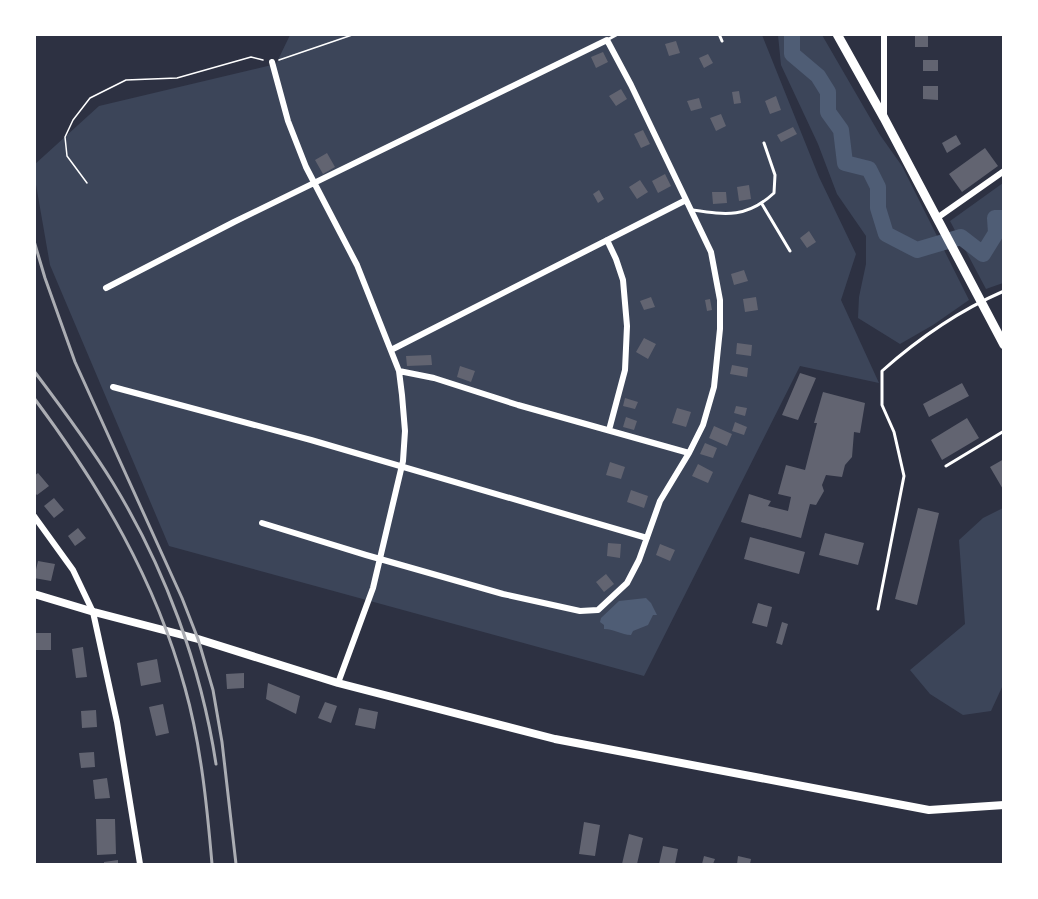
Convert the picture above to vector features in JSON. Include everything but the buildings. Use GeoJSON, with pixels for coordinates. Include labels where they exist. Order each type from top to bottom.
{"type":"FeatureCollection","features":[{"type":"Feature","properties":{"kind":"main road"},"geometry":{"type":"LineString","coordinates":[[837,34],[1004,345]]}},
{"type":"Feature","properties":{"kind":"main road"},"geometry":{"type":"LineString","coordinates":[[34,594],[198,639],[338,684],[555,739],[929,810],[1004,805]]}},
{"type":"Feature","properties":{"kind":"street"},"geometry":{"type":"LineString","coordinates":[[884,34],[884,118]]}},
{"type":"Feature","properties":{"kind":"street"},"geometry":{"type":"LineString","coordinates":[[106,288],[314,183],[607,40],[632,85],[711,252],[720,300],[720,329],[714,387],[703,425],[660,501],[639,560],[627,583],[598,610],[588,611],[503,594],[381,560],[262,523]]}},
{"type":"Feature","properties":{"kind":"street"},"geometry":{"type":"LineString","coordinates":[[272,63],[288,121],[314,183],[357,265],[399,371],[405,432],[402,467],[374,588],[338,684]]}},
{"type":"Feature","properties":{"kind":"street"},"geometry":{"type":"LineString","coordinates":[[937,218],[1004,171]]}},
{"type":"Feature","properties":{"kind":"street"},"geometry":{"type":"LineString","coordinates":[[391,350],[686,200]]}},
{"type":"Feature","properties":{"kind":"street"},"geometry":{"type":"LineString","coordinates":[[607,240],[623,280],[627,326],[625,370],[609,430]]}},
{"type":"Feature","properties":{"kind":"street"},"geometry":{"type":"LineString","coordinates":[[399,371],[434,378],[518,405],[689,453]]}},
{"type":"Feature","properties":{"kind":"street"},"geometry":{"type":"LineString","coordinates":[[113,387],[647,538]]}},
{"type":"Feature","properties":{"kind":"street"},"geometry":{"type":"LineString","coordinates":[[34,516],[73,570],[93,612],[117,722],[140,864]]}},
{"type":"Feature","properties":{"kind":"lane"},"geometry":{"type":"LineString","coordinates":[[607,40],[618,34]]}},
{"type":"Feature","properties":{"kind":"lane"},"geometry":{"type":"LineString","coordinates":[[719,34],[722,41]]}},
{"type":"Feature","properties":{"kind":"lane"},"geometry":{"type":"LineString","coordinates":[[690,209],[712,213],[742,213],[762,204],[774,193],[775,175],[764,143]]}},
{"type":"Feature","properties":{"kind":"lane"},"geometry":{"type":"LineString","coordinates":[[762,204],[790,251]]}},
{"type":"Feature","properties":{"kind":"lane"},"geometry":{"type":"LineString","coordinates":[[878,609],[904,476],[894,432],[882,405],[882,371],[914,343],[952,316],[1004,291]]}},
{"type":"Feature","properties":{"kind":"lane"},"geometry":{"type":"LineString","coordinates":[[946,466],[1004,431]]}},
{"type":"Feature","properties":{"kind":"path"},"geometry":{"type":"LineString","coordinates":[[87,183],[67,156],[65,137],[73,120],[90,98],[126,80],[177,78],[250,57],[272,63],[355,34]]}},
{"type":"Feature","properties":{"kind":"shaded area"},"geometry":{"type":"Polygon","coordinates":[[[290,35],[762,35],[819,177],[856,254],[841,300],[879,383],[800,366],[644,676],[169,546],[50,265],[34,165],[99,106],[276,64],[290,35]]]}},
{"type":"Feature","properties":{"kind":"shaded area"},"geometry":{"type":"Polygon","coordinates":[[[778,35],[822,35],[880,135],[902,166],[969,300],[900,344],[858,318],[859,297],[866,264],[866,236],[837,194],[818,144],[781,65],[778,35]]]}},
{"type":"Feature","properties":{"kind":"shaded area"},"geometry":{"type":"Polygon","coordinates":[[[1003,183],[1003,283],[986,289],[950,221],[1003,183]]]}},
{"type":"Feature","properties":{"kind":"shaded area"},"geometry":{"type":"Polygon","coordinates":[[[1003,508],[1003,685],[991,711],[963,715],[930,694],[910,670],[965,624],[959,540],[983,518],[1003,508]]]}},
{"type":"Feature","properties":{"kind":"shaded area"},"geometry":{"type":"Polygon","coordinates":[[[646,598],[657,615],[653,615],[648,625],[633,631],[631,635],[604,629],[604,625],[600,622],[601,618],[619,601],[646,598]]]}},
{"type":"Feature","properties":{"kind":"waterway"},"geometry":{"type":"LineString","coordinates":[[792,34],[792,54],[818,76],[828,92],[828,112],[841,130],[845,163],[869,169],[878,187],[878,208],[886,234],[917,250],[961,237],[983,254],[996,233],[995,218],[1004,218]]}},
{"type":"Feature","properties":{"kind":"railway"},"geometry":{"type":"LineString","coordinates":[[34,241],[75,362],[182,598],[198,639],[213,690],[222,742],[236,864]]}},
{"type":"Feature","properties":{"kind":"railway"},"geometry":{"type":"LineString","coordinates":[[34,371],[104,469],[132,515],[149,549],[191,654],[216,764]]}},
{"type":"Feature","properties":{"kind":"railway"},"geometry":{"type":"LineString","coordinates":[[34,398],[82,466],[123,536],[142,572],[173,648],[185,688],[199,753],[212,864]]}}]}
